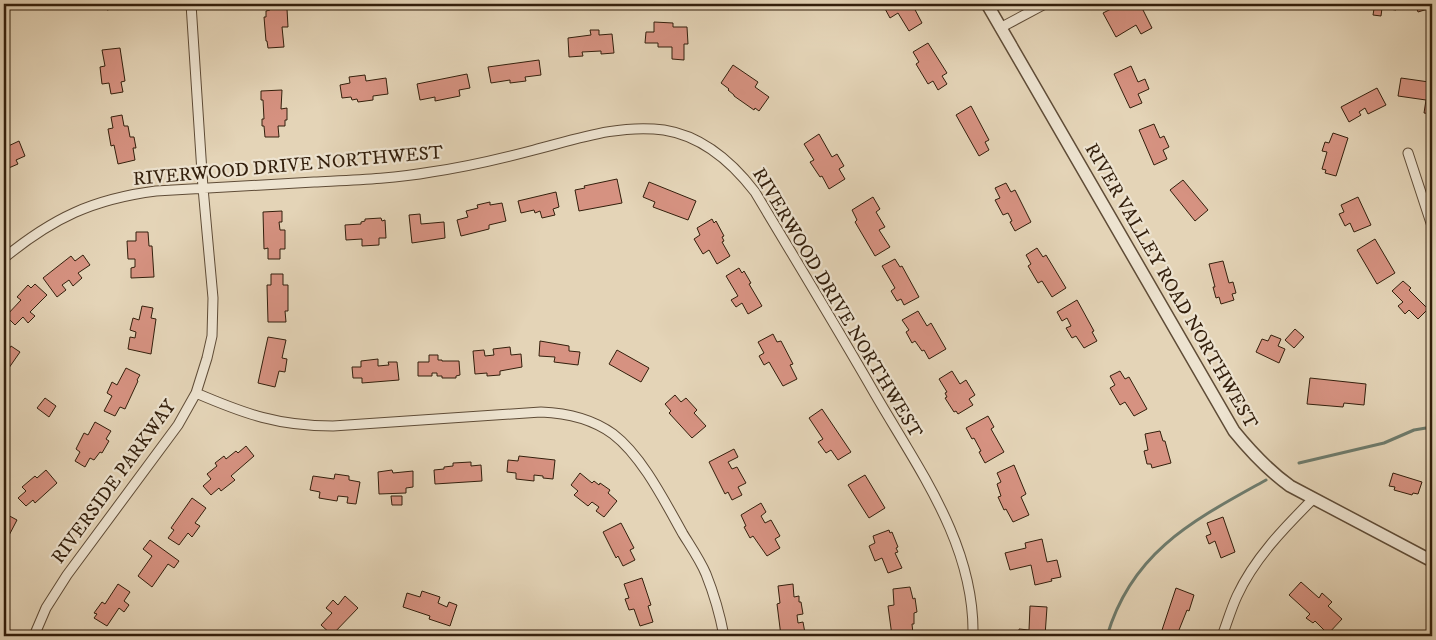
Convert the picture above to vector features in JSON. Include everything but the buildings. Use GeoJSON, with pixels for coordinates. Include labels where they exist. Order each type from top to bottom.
{"type":"FeatureCollection","features":[{"type":"Feature","properties":{"kind":"street","name":"RIVERSIDE PARKWAY"},"geometry":{"type":"LineString","coordinates":[[34,636],[46,608],[67,574],[178,425],[196,393],[208,358],[213,316],[190,4]]}},
{"type":"Feature","properties":{"kind":"street","name":"RIVER VALLEY ROAD NORTHWEST"},"geometry":{"type":"LineString","coordinates":[[987,4],[1234,431],[1250,452],[1290,486],[1432,561]]}},
{"type":"Feature","properties":{"kind":"street"},"geometry":{"type":"LineString","coordinates":[[1000,28],[1045,4]]}},
{"type":"Feature","properties":{"kind":"street","name":"RIVERWOOD DRIVE NORTHWEST"},"geometry":{"type":"LineString","coordinates":[[4,258],[51,223],[101,201],[130,194],[377,178],[429,172],[496,160],[610,131],[634,128],[665,130],[695,140],[721,156],[742,175],[755,192],[941,507],[957,541],[968,579],[973,636]]}},
{"type":"Feature","properties":{"kind":"street"},"geometry":{"type":"LineString","coordinates":[[1408,153],[1432,226]]}},
{"type":"Feature","properties":{"kind":"street"},"geometry":{"type":"LineString","coordinates":[[196,393],[256,417],[282,423],[312,426],[541,412],[570,414],[598,424],[627,447],[654,483],[705,572],[718,607],[724,636]]}},
{"type":"Feature","properties":{"kind":"street"},"geometry":{"type":"LineString","coordinates":[[1222,636],[1236,596],[1260,559],[1284,527],[1312,499]]}},
{"type":"Feature","properties":{"kind":"waterway"},"geometry":{"type":"LineString","coordinates":[[1299,463],[1384,443],[1414,430],[1432,427]]}},
{"type":"Feature","properties":{"kind":"waterway"},"geometry":{"type":"LineString","coordinates":[[1107,636],[1118,607],[1132,581],[1149,560],[1169,541],[1214,509],[1266,480]]}}]}
